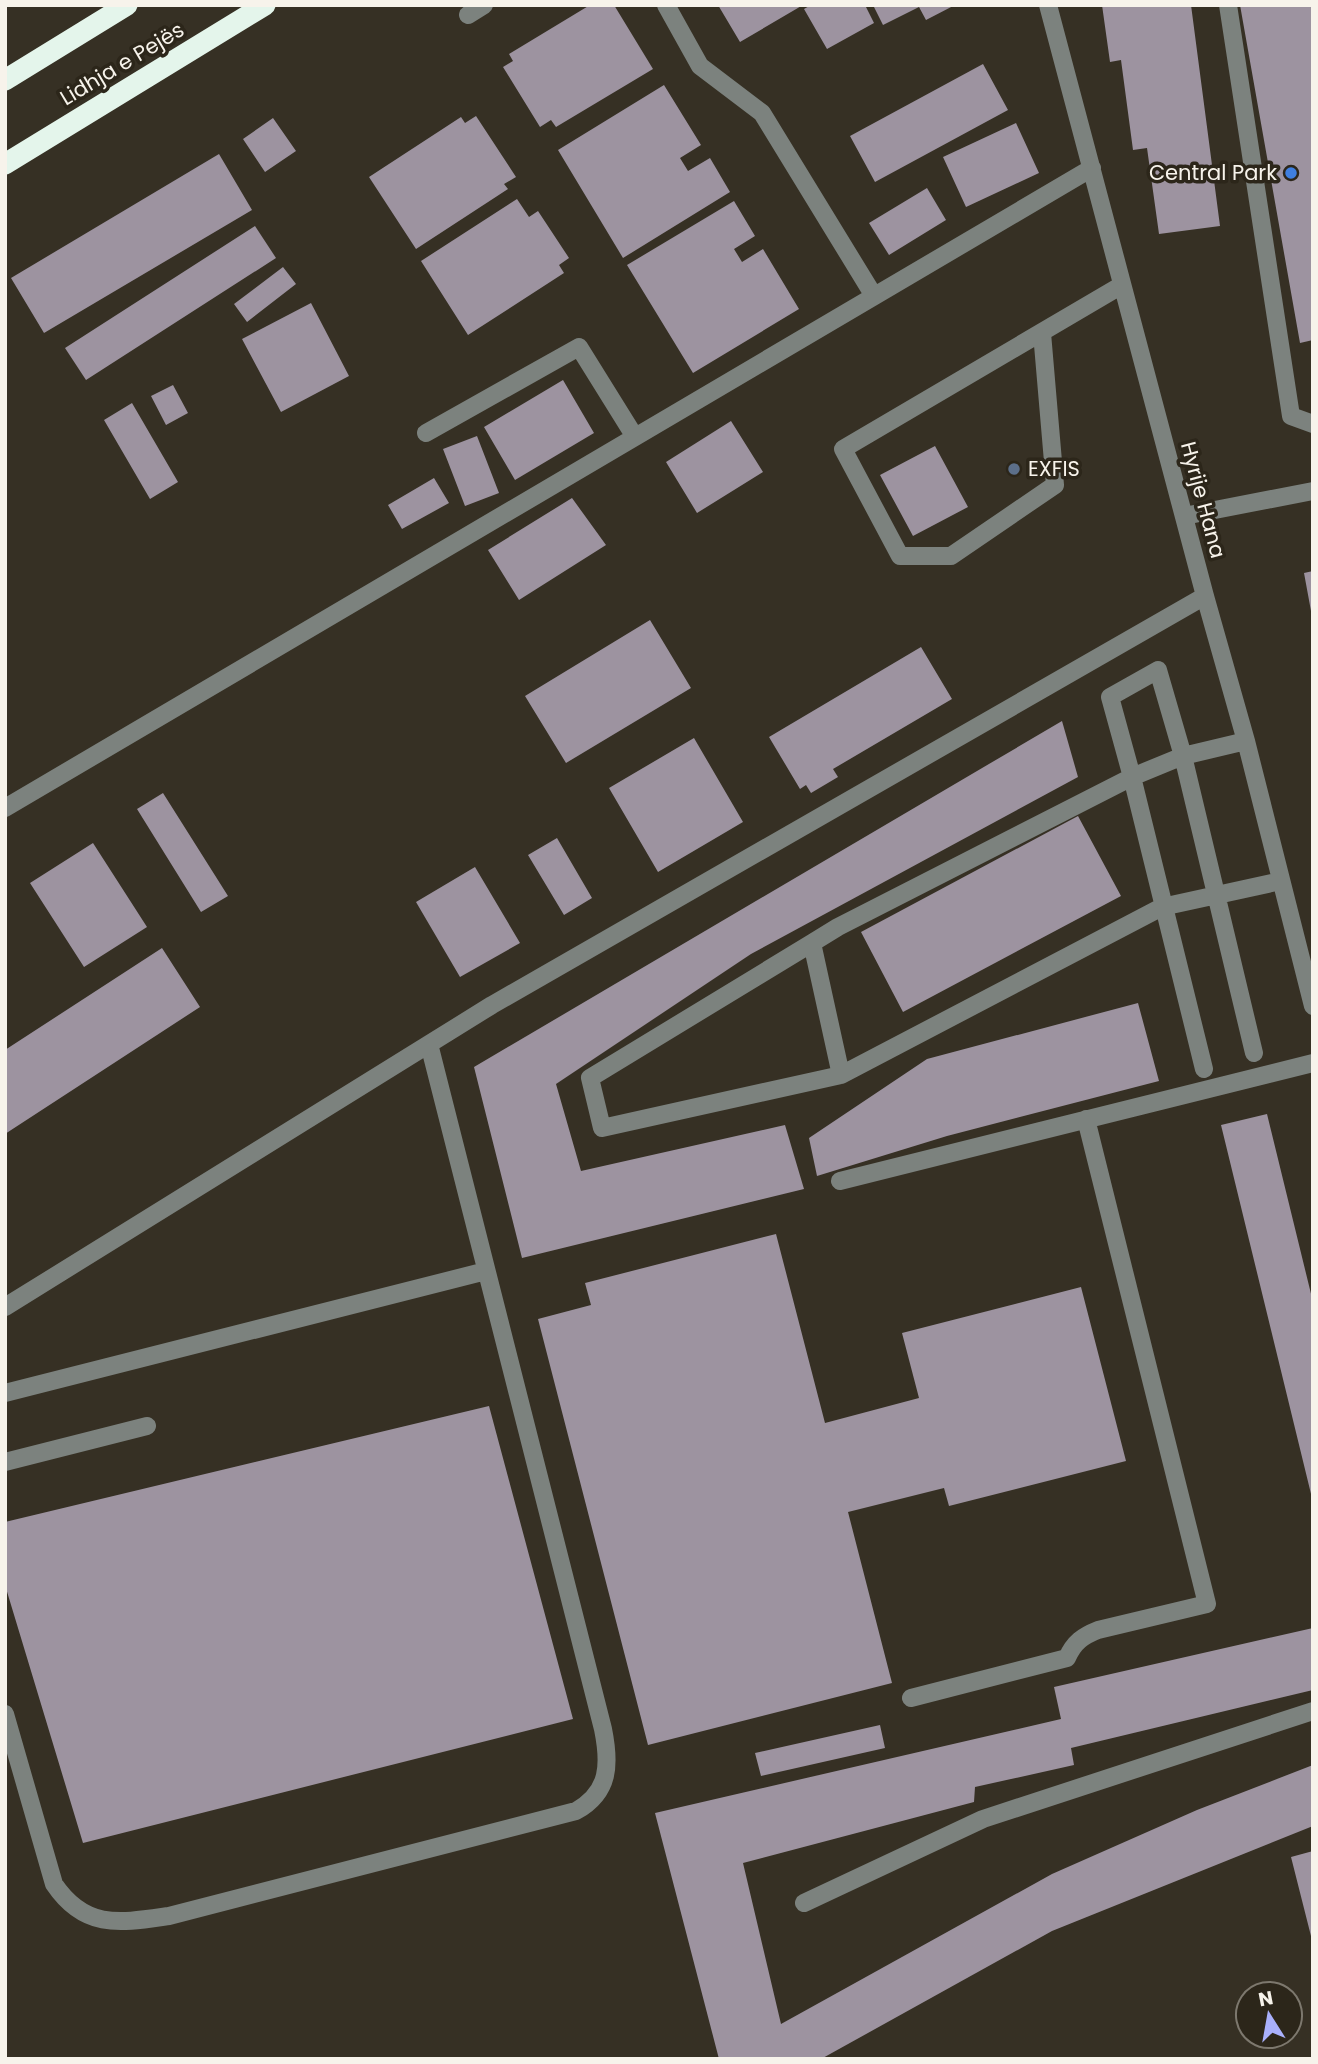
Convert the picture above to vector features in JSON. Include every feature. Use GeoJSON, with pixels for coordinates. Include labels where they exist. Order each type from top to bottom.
{"type":"FeatureCollection","features":[{"type":"Feature","properties":{"kind":"highway"},"geometry":{"type":"LineString","coordinates":[[5,80],[127,5]]}},
{"type":"Feature","properties":{"kind":"highway","name":"Lidhja e Pejës"},"geometry":{"type":"LineString","coordinates":[[5,164],[265,5]]}},
{"type":"Feature","properties":{"kind":"street"},"geometry":{"type":"LineString","coordinates":[[468,15],[484,5]]}},
{"type":"Feature","properties":{"kind":"street"},"geometry":{"type":"LineString","coordinates":[[666,5],[700,66],[762,113],[874,296]]}},
{"type":"Feature","properties":{"kind":"street","name":"Hyrije Hana"},"geometry":{"type":"LineString","coordinates":[[1048,5],[1246,741],[1313,1006]]}},
{"type":"Feature","properties":{"kind":"street"},"geometry":{"type":"LineString","coordinates":[[1228,5],[1291,416],[1313,424]]}},
{"type":"Feature","properties":{"kind":"street"},"geometry":{"type":"LineString","coordinates":[[5,808],[1092,167]]}},
{"type":"Feature","properties":{"kind":"street"},"geometry":{"type":"LineString","coordinates":[[1042,333],[1055,485],[951,556],[900,556],[843,449],[1122,285]]}},
{"type":"Feature","properties":{"kind":"street"},"geometry":{"type":"LineString","coordinates":[[426,433],[579,347],[635,437]]}},
{"type":"Feature","properties":{"kind":"street"},"geometry":{"type":"LineString","coordinates":[[1184,516],[1313,491]]}},
{"type":"Feature","properties":{"kind":"street"},"geometry":{"type":"LineString","coordinates":[[5,1307],[504,998],[1205,596]]}},
{"type":"Feature","properties":{"kind":"street"},"geometry":{"type":"LineString","coordinates":[[1203,1069],[1110,697],[1158,670],[1183,755],[1254,1053]]}},
{"type":"Feature","properties":{"kind":"street"},"geometry":{"type":"LineString","coordinates":[[1246,741],[1183,755],[1132,777],[838,927],[590,1078],[602,1128],[841,1075],[1162,907],[1281,881]]}},
{"type":"Feature","properties":{"kind":"street"},"geometry":{"type":"LineString","coordinates":[[812,943],[841,1075]]}},
{"type":"Feature","properties":{"kind":"street"},"geometry":{"type":"LineString","coordinates":[[5,1714],[54,1884],[65,1901],[84,1915],[108,1923],[169,1916],[576,1811],[590,1803],[600,1790],[608,1754],[429,1044]]}},
{"type":"Feature","properties":{"kind":"street"},"geometry":{"type":"LineString","coordinates":[[840,1181],[1313,1063]]}},
{"type":"Feature","properties":{"kind":"street"},"geometry":{"type":"LineString","coordinates":[[911,1698],[1067,1658],[1072,1646],[1083,1636],[1098,1630],[1207,1604],[1086,1119]]}},
{"type":"Feature","properties":{"kind":"street"},"geometry":{"type":"LineString","coordinates":[[5,1393],[486,1271]]}},
{"type":"Feature","properties":{"kind":"street"},"geometry":{"type":"LineString","coordinates":[[5,1462],[147,1426]]}},
{"type":"Feature","properties":{"kind":"street"},"geometry":{"type":"LineString","coordinates":[[804,1903],[983,1819],[1313,1711]]}},
{"type":"Feature","properties":{"kind":"building"},"geometry":{"type":"Polygon","coordinates":[[[590,5],[614,5],[653,69],[556,127],[551,120],[540,127],[503,67],[513,61],[509,54],[590,5]]]}},
{"type":"Feature","properties":{"kind":"building"},"geometry":{"type":"Polygon","coordinates":[[[718,5],[803,5],[740,42],[718,5]]]}},
{"type":"Feature","properties":{"kind":"building"},"geometry":{"type":"Polygon","coordinates":[[[811,5],[865,5],[874,23],[827,49],[804,9],[811,5]]]}},
{"type":"Feature","properties":{"kind":"building"},"geometry":{"type":"Polygon","coordinates":[[[873,5],[955,5],[926,20],[919,7],[883,25],[873,5]]]}},
{"type":"Feature","properties":{"kind":"building"},"geometry":{"type":"Polygon","coordinates":[[[1102,5],[1191,5],[1220,226],[1159,234],[1147,148],[1133,150],[1121,60],[1110,62],[1102,5]]]}},
{"type":"Feature","properties":{"kind":"building","name":"Central Park"},"geometry":{"type":"Polygon","coordinates":[[[1240,5],[1313,5],[1313,340],[1300,343],[1240,5]]]}},
{"type":"Feature","properties":{"kind":"building"},"geometry":{"type":"Polygon","coordinates":[[[983,64],[1008,110],[875,182],[850,136],[983,64]]]}},
{"type":"Feature","properties":{"kind":"building"},"geometry":{"type":"Polygon","coordinates":[[[664,85],[701,145],[680,158],[688,171],[710,158],[730,192],[623,258],[558,150],[664,85]]]}},
{"type":"Feature","properties":{"kind":"building"},"geometry":{"type":"Polygon","coordinates":[[[476,116],[516,177],[504,184],[508,189],[416,249],[369,177],[461,117],[465,123],[476,116]]]}},
{"type":"Feature","properties":{"kind":"building"},"geometry":{"type":"Polygon","coordinates":[[[273,118],[296,151],[265,172],[243,139],[273,118]]]}},
{"type":"Feature","properties":{"kind":"building"},"geometry":{"type":"Polygon","coordinates":[[[1016,123],[1039,173],[966,207],[943,157],[1016,123]]]}},
{"type":"Feature","properties":{"kind":"building"},"geometry":{"type":"Polygon","coordinates":[[[219,154],[252,210],[44,333],[11,278],[219,154]]]}},
{"type":"Feature","properties":{"kind":"building"},"geometry":{"type":"Polygon","coordinates":[[[927,188],[946,220],[889,255],[869,223],[927,188]]]}},
{"type":"Feature","properties":{"kind":"building"},"geometry":{"type":"Polygon","coordinates":[[[517,199],[529,217],[538,211],[569,258],[559,265],[564,273],[468,335],[421,261],[517,199]]]}},
{"type":"Feature","properties":{"kind":"building"},"geometry":{"type":"Polygon","coordinates":[[[734,201],[755,236],[734,249],[742,262],[763,249],[799,309],[693,373],[627,265],[734,201]]]}},
{"type":"Feature","properties":{"kind":"building"},"geometry":{"type":"Polygon","coordinates":[[[255,226],[276,258],[86,380],[65,348],[255,226]]]}},
{"type":"Feature","properties":{"kind":"building"},"geometry":{"type":"Polygon","coordinates":[[[283,267],[296,284],[247,322],[234,304],[283,267]]]}},
{"type":"Feature","properties":{"kind":"building"},"geometry":{"type":"Polygon","coordinates":[[[311,303],[349,376],[281,412],[242,339],[311,303]]]}},
{"type":"Feature","properties":{"kind":"building"},"geometry":{"type":"Polygon","coordinates":[[[563,380],[594,433],[515,480],[484,427],[563,380]]]}},
{"type":"Feature","properties":{"kind":"building"},"geometry":{"type":"Polygon","coordinates":[[[173,385],[188,413],[166,425],[151,396],[173,385]]]}},
{"type":"Feature","properties":{"kind":"building"},"geometry":{"type":"Polygon","coordinates":[[[132,403],[178,482],[150,499],[104,420],[132,403]]]}},
{"type":"Feature","properties":{"kind":"building"},"geometry":{"type":"Polygon","coordinates":[[[731,421],[763,472],[697,513],[666,462],[731,421]]]}},
{"type":"Feature","properties":{"kind":"building"},"geometry":{"type":"Polygon","coordinates":[[[477,436],[499,493],[465,506],[443,449],[477,436]]]}},
{"type":"Feature","properties":{"kind":"building"},"geometry":{"type":"Polygon","coordinates":[[[935,446],[968,507],[913,536],[880,475],[935,446]]]}},
{"type":"Feature","properties":{"kind":"building"},"geometry":{"type":"Polygon","coordinates":[[[434,478],[449,503],[402,529],[388,505],[434,478]]]}},
{"type":"Feature","properties":{"kind":"building"},"geometry":{"type":"Polygon","coordinates":[[[572,498],[606,545],[519,600],[488,550],[572,498]]]}},
{"type":"Feature","properties":{"kind":"building"},"geometry":{"type":"Polygon","coordinates":[[[1313,571],[1313,611],[1311,611],[1304,573],[1313,571]]]}},
{"type":"Feature","properties":{"kind":"building"},"geometry":{"type":"Polygon","coordinates":[[[650,620],[691,688],[566,763],[525,696],[650,620]]]}},
{"type":"Feature","properties":{"kind":"building"},"geometry":{"type":"Polygon","coordinates":[[[921,647],[952,699],[833,769],[838,777],[811,793],[806,785],[800,789],[769,737],[921,647]]]}},
{"type":"Feature","properties":{"kind":"building"},"geometry":{"type":"Polygon","coordinates":[[[1062,721],[1078,777],[751,954],[556,1084],[581,1171],[785,1125],[804,1189],[522,1258],[474,1067],[1062,721]]]}},
{"type":"Feature","properties":{"kind":"building"},"geometry":{"type":"Polygon","coordinates":[[[694,738],[743,822],[658,872],[609,788],[694,738]]]}},
{"type":"Feature","properties":{"kind":"building"},"geometry":{"type":"Polygon","coordinates":[[[163,793],[228,896],[201,912],[137,809],[163,793]]]}},
{"type":"Feature","properties":{"kind":"building"},"geometry":{"type":"Polygon","coordinates":[[[1078,816],[1121,896],[903,1012],[861,932],[1078,816]]]}},
{"type":"Feature","properties":{"kind":"building"},"geometry":{"type":"Polygon","coordinates":[[[557,838],[592,898],[564,915],[528,855],[557,838]]]}},
{"type":"Feature","properties":{"kind":"building"},"geometry":{"type":"Polygon","coordinates":[[[93,843],[147,927],[84,967],[30,883],[93,843]]]}},
{"type":"Feature","properties":{"kind":"building"},"geometry":{"type":"Polygon","coordinates":[[[475,867],[520,943],[460,977],[416,902],[475,867]]]}},
{"type":"Feature","properties":{"kind":"building"},"geometry":{"type":"Polygon","coordinates":[[[162,948],[200,1007],[5,1134],[5,1050],[162,948]]]}},
{"type":"Feature","properties":{"kind":"building"},"geometry":{"type":"Polygon","coordinates":[[[1138,1003],[1159,1081],[947,1136],[817,1176],[809,1138],[927,1059],[1138,1003]]]}},
{"type":"Feature","properties":{"kind":"building"},"geometry":{"type":"Polygon","coordinates":[[[1267,1114],[1313,1302],[1312,1498],[1221,1125],[1267,1114]]]}},
{"type":"Feature","properties":{"kind":"building"},"geometry":{"type":"Polygon","coordinates":[[[776,1234],[825,1423],[919,1398],[902,1333],[1081,1287],[1126,1461],[949,1506],[944,1488],[848,1512],[892,1683],[648,1745],[538,1319],[591,1305],[585,1283],[776,1234]]]}},
{"type":"Feature","properties":{"kind":"building"},"geometry":{"type":"Polygon","coordinates":[[[489,1406],[573,1719],[83,1843],[5,1585],[5,1522],[489,1406]]]}},
{"type":"Feature","properties":{"kind":"building"},"geometry":{"type":"Polygon","coordinates":[[[1313,1628],[1313,1690],[1071,1748],[1074,1765],[975,1787],[974,1802],[743,1863],[781,2024],[1052,1874],[1197,1810],[1313,1765],[1313,1826],[1052,1931],[821,2059],[719,2059],[655,1813],[1061,1719],[1054,1687],[1313,1628]]]}},
{"type":"Feature","properties":{"kind":"building"},"geometry":{"type":"Polygon","coordinates":[[[880,1725],[885,1748],[761,1776],[755,1753],[880,1725]]]}},
{"type":"Feature","properties":{"kind":"building"},"geometry":{"type":"Polygon","coordinates":[[[1313,1851],[1313,1939],[1312,1940],[1291,1857],[1313,1851]]]}},
{"type":"Feature","properties":{"kind":"place","name":"Central Park"},"geometry":{"type":"Point","coordinates":[1291,173]}},
{"type":"Feature","properties":{"kind":"place","name":"EXFIS"},"geometry":{"type":"Point","coordinates":[1014,469]}}]}
